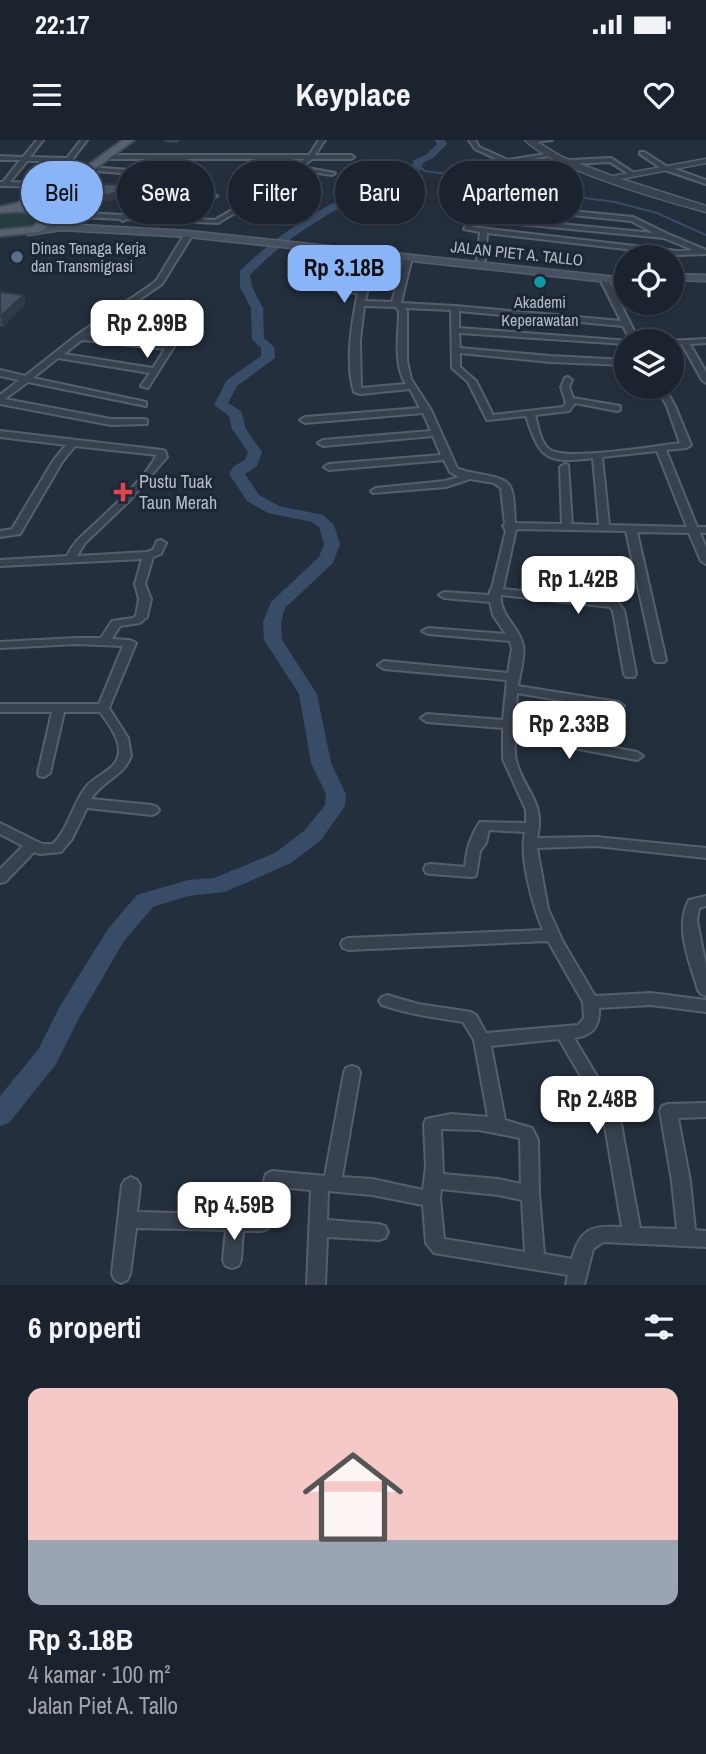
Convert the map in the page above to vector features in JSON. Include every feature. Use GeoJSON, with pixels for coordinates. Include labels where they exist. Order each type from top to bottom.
{"type":"FeatureCollection","features":[{"type":"Feature","properties":{"kind":"main road"},"geometry":{"type":"LineString","coordinates":[[87,161],[102,159],[129,140]]}},
{"type":"Feature","properties":{"kind":"main road"},"geometry":{"type":"LineString","coordinates":[[3,210],[21,205]]}},
{"type":"Feature","properties":{"kind":"main road"},"geometry":{"type":"LineString","coordinates":[[3,210],[21,209]]}},
{"type":"Feature","properties":{"kind":"main road","name":"JALAN PIET A. TALLO"},"geometry":{"type":"LineString","coordinates":[[103,223],[352,249],[614,272]]}},
{"type":"Feature","properties":{"kind":"main road"},"geometry":{"type":"LineString","coordinates":[[0,236],[28,232],[46,224]]}},
{"type":"Feature","properties":{"kind":"main road","name":"JALAN PIET A. TALLO"},"geometry":{"type":"LineString","coordinates":[[28,232],[71,227],[229,235]]}},
{"type":"Feature","properties":{"kind":"main road","name":"JALAN PIET A. TALLO"},"geometry":{"type":"LineString","coordinates":[[352,249],[407,259],[614,280]]}},
{"type":"Feature","properties":{"kind":"main road"},"geometry":{"type":"LineString","coordinates":[[684,277],[706,278]]}},
{"type":"Feature","properties":{"kind":"main road"},"geometry":{"type":"LineString","coordinates":[[684,285],[706,286]]}},
{"type":"Feature","properties":{"kind":"street"},"geometry":{"type":"LineString","coordinates":[[21,185],[3,184],[11,171],[40,140]]}},
{"type":"Feature","properties":{"kind":"street"},"geometry":{"type":"LineString","coordinates":[[80,161],[84,140]]}},
{"type":"Feature","properties":{"kind":"street"},"geometry":{"type":"LineString","coordinates":[[307,161],[322,140]]}},
{"type":"Feature","properties":{"kind":"street"},"geometry":{"type":"LineString","coordinates":[[472,140],[477,148],[508,162],[551,155]]}},
{"type":"Feature","properties":{"kind":"street"},"geometry":{"type":"LineString","coordinates":[[530,141],[549,140]]}},
{"type":"Feature","properties":{"kind":"street"},"geometry":{"type":"LineString","coordinates":[[530,141],[536,148],[567,161]]}},
{"type":"Feature","properties":{"kind":"street"},"geometry":{"type":"LineString","coordinates":[[642,153],[665,168],[706,182]]}},
{"type":"Feature","properties":{"kind":"street"},"geometry":{"type":"LineString","coordinates":[[102,159],[351,157]]}},
{"type":"Feature","properties":{"kind":"street"},"geometry":{"type":"LineString","coordinates":[[0,158],[62,161]]}},
{"type":"Feature","properties":{"kind":"street"},"geometry":{"type":"LineString","coordinates":[[583,161],[611,160],[632,174]]}},
{"type":"Feature","properties":{"kind":"street"},"geometry":{"type":"LineString","coordinates":[[612,178],[706,160]]}},
{"type":"Feature","properties":{"kind":"street"},"geometry":{"type":"LineString","coordinates":[[583,167],[706,209]]}},
{"type":"Feature","properties":{"kind":"street"},"geometry":{"type":"LineString","coordinates":[[321,171],[332,173]]}},
{"type":"Feature","properties":{"kind":"street"},"geometry":{"type":"LineString","coordinates":[[583,215],[636,219],[666,236],[705,252]]}},
{"type":"Feature","properties":{"kind":"street"},"geometry":{"type":"LineString","coordinates":[[595,216],[596,244]]}},
{"type":"Feature","properties":{"kind":"street"},"geometry":{"type":"LineString","coordinates":[[471,224],[468,229],[483,233],[705,252]]}},
{"type":"Feature","properties":{"kind":"street"},"geometry":{"type":"LineString","coordinates":[[540,224],[666,236]]}},
{"type":"Feature","properties":{"kind":"street"},"geometry":{"type":"LineString","coordinates":[[481,260],[483,233]]}},
{"type":"Feature","properties":{"kind":"street"},"geometry":{"type":"LineString","coordinates":[[0,400],[80,337],[159,282],[188,234]]}},
{"type":"Feature","properties":{"kind":"street"},"geometry":{"type":"LineString","coordinates":[[694,253],[697,263]]}},
{"type":"Feature","properties":{"kind":"street"},"geometry":{"type":"LineString","coordinates":[[413,386],[357,390],[355,376],[359,303],[372,258],[407,259],[396,302],[403,311],[404,367],[438,433],[453,470],[467,478]]}},
{"type":"Feature","properties":{"kind":"street"},"geometry":{"type":"LineString","coordinates":[[604,279],[629,329]]}},
{"type":"Feature","properties":{"kind":"street"},"geometry":{"type":"LineString","coordinates":[[340,290],[362,291]]}},
{"type":"Feature","properties":{"kind":"street"},"geometry":{"type":"LineString","coordinates":[[359,303],[454,308],[627,324]]}},
{"type":"Feature","properties":{"kind":"street"},"geometry":{"type":"LineString","coordinates":[[454,308],[456,369],[472,381],[490,418],[566,409],[570,400],[565,387],[568,380]]}},
{"type":"Feature","properties":{"kind":"street"},"geometry":{"type":"LineString","coordinates":[[108,319],[180,328],[145,386]]}},
{"type":"Feature","properties":{"kind":"street"},"geometry":{"type":"LineString","coordinates":[[454,330],[614,341]]}},
{"type":"Feature","properties":{"kind":"street"},"geometry":{"type":"LineString","coordinates":[[80,337],[170,347]]}},
{"type":"Feature","properties":{"kind":"street"},"geometry":{"type":"LineString","coordinates":[[706,341],[685,342],[706,380]]}},
{"type":"Feature","properties":{"kind":"street"},"geometry":{"type":"LineString","coordinates":[[455,350],[614,362]]}},
{"type":"Feature","properties":{"kind":"street"},"geometry":{"type":"LineString","coordinates":[[56,355],[155,371]]}},
{"type":"Feature","properties":{"kind":"street"},"geometry":{"type":"LineString","coordinates":[[0,373],[143,404]]}},
{"type":"Feature","properties":{"kind":"street"},"geometry":{"type":"LineString","coordinates":[[530,415],[544,450],[562,456],[686,445],[667,399]]}},
{"type":"Feature","properties":{"kind":"street"},"geometry":{"type":"LineString","coordinates":[[0,400],[111,422],[145,422]]}},
{"type":"Feature","properties":{"kind":"street"},"geometry":{"type":"LineString","coordinates":[[570,400],[617,408]]}},
{"type":"Feature","properties":{"kind":"street"},"geometry":{"type":"LineString","coordinates":[[304,420],[427,410]]}},
{"type":"Feature","properties":{"kind":"street"},"geometry":{"type":"LineString","coordinates":[[323,443],[438,433]]}},
{"type":"Feature","properties":{"kind":"street"},"geometry":{"type":"LineString","coordinates":[[0,434],[162,454],[137,487],[95,530],[80,540],[71,558]]}},
{"type":"Feature","properties":{"kind":"street"},"geometry":{"type":"LineString","coordinates":[[0,534],[17,530],[71,444]]}},
{"type":"Feature","properties":{"kind":"street"},"geometry":{"type":"LineString","coordinates":[[661,449],[701,530],[706,561]]}},
{"type":"Feature","properties":{"kind":"street"},"geometry":{"type":"LineString","coordinates":[[597,455],[604,528]]}},
{"type":"Feature","properties":{"kind":"street"},"geometry":{"type":"LineString","coordinates":[[330,467],[446,457]]}},
{"type":"Feature","properties":{"kind":"street"},"geometry":{"type":"LineString","coordinates":[[565,467],[567,528]]}},
{"type":"Feature","properties":{"kind":"street"},"geometry":{"type":"LineString","coordinates":[[376,491],[446,484],[467,478],[505,483],[508,526],[511,531],[495,595],[499,615],[518,649],[508,728],[509,759],[530,801],[533,828],[529,844],[537,895],[551,935],[591,1002],[590,1024],[582,1031],[482,1040]]}},
{"type":"Feature","properties":{"kind":"street"},"geometry":{"type":"LineString","coordinates":[[508,526],[701,530]]}},
{"type":"Feature","properties":{"kind":"street"},"geometry":{"type":"LineString","coordinates":[[631,529],[660,660]]}},
{"type":"Feature","properties":{"kind":"street"},"geometry":{"type":"LineString","coordinates":[[0,563],[148,555],[157,552],[161,543]]}},
{"type":"Feature","properties":{"kind":"street"},"geometry":{"type":"LineString","coordinates":[[105,640],[116,623],[136,621],[141,617],[145,599],[141,584],[148,555]]}},
{"type":"Feature","properties":{"kind":"street"},"geometry":{"type":"LineString","coordinates":[[444,595],[495,595],[613,604],[618,610],[630,674]]}},
{"type":"Feature","properties":{"kind":"street"},"geometry":{"type":"LineString","coordinates":[[428,631],[514,638]]}},
{"type":"Feature","properties":{"kind":"street"},"geometry":{"type":"LineString","coordinates":[[0,645],[105,640],[130,643],[103,708]]}},
{"type":"Feature","properties":{"kind":"street"},"geometry":{"type":"LineString","coordinates":[[384,665],[512,682],[618,706]]}},
{"type":"Feature","properties":{"kind":"street"},"geometry":{"type":"LineString","coordinates":[[44,773],[59,708]]}},
{"type":"Feature","properties":{"kind":"street"},"geometry":{"type":"LineString","coordinates":[[0,709],[103,708]]}},
{"type":"Feature","properties":{"kind":"street"},"geometry":{"type":"LineString","coordinates":[[0,828],[49,851],[59,848],[93,787],[120,766],[125,758],[126,749],[103,708]]}},
{"type":"Feature","properties":{"kind":"street"},"geometry":{"type":"LineString","coordinates":[[427,718],[508,728],[637,756]]}},
{"type":"Feature","properties":{"kind":"street"},"geometry":{"type":"LineString","coordinates":[[83,803],[152,810]]}},
{"type":"Feature","properties":{"kind":"street"},"geometry":{"type":"LineString","coordinates":[[431,869],[471,872],[473,850],[480,843],[481,831],[485,825],[533,828]]}},
{"type":"Feature","properties":{"kind":"street"},"geometry":{"type":"LineString","coordinates":[[529,844],[576,839],[596,840],[706,853]]}},
{"type":"Feature","properties":{"kind":"street"},"geometry":{"type":"LineString","coordinates":[[0,878],[32,845]]}},
{"type":"Feature","properties":{"kind":"street"},"geometry":{"type":"LineString","coordinates":[[706,901],[694,904],[688,915],[706,990]]}},
{"type":"Feature","properties":{"kind":"street"},"geometry":{"type":"LineString","coordinates":[[348,944],[551,935]]}},
{"type":"Feature","properties":{"kind":"street"},"geometry":{"type":"LineString","coordinates":[[591,1002],[651,999],[706,1006]]}},
{"type":"Feature","properties":{"kind":"street"},"geometry":{"type":"LineString","coordinates":[[387,1001],[418,1010],[466,1016],[471,1019],[482,1040],[498,1127]]}},
{"type":"Feature","properties":{"kind":"street"},"geometry":{"type":"LineString","coordinates":[[563,1033],[611,1113],[632,1235]]}},
{"type":"Feature","properties":{"kind":"street"},"geometry":{"type":"LineString","coordinates":[[316,1285],[318,1228],[352,1073]]}},
{"type":"Feature","properties":{"kind":"street"},"geometry":{"type":"LineString","coordinates":[[687,1237],[682,1212],[681,1181],[668,1111],[706,1110]]}},
{"type":"Feature","properties":{"kind":"street"},"geometry":{"type":"LineString","coordinates":[[535,1260],[528,1136],[522,1131],[498,1127],[439,1121],[432,1124],[433,1236],[440,1247],[535,1260],[576,1277],[585,1244],[591,1237],[600,1234],[706,1239]]}},
{"type":"Feature","properties":{"kind":"street"},"geometry":{"type":"LineString","coordinates":[[128,1220],[257,1223],[264,1220],[272,1179],[326,1182],[431,1199]]}},
{"type":"Feature","properties":{"kind":"street"},"geometry":{"type":"LineString","coordinates":[[434,1181],[498,1187],[530,1194]]}},
{"type":"Feature","properties":{"kind":"street"},"geometry":{"type":"LineString","coordinates":[[121,1274],[131,1185]]}},
{"type":"Feature","properties":{"kind":"street"},"geometry":{"type":"LineString","coordinates":[[232,1260],[235,1223]]}},
{"type":"Feature","properties":{"kind":"street"},"geometry":{"type":"LineString","coordinates":[[318,1228],[379,1232]]}},
{"type":"Feature","properties":{"kind":"green space"},"geometry":{"type":"Polygon","coordinates":[[[21,212],[21,224],[33,224],[29,227],[2,229],[7,225],[0,229],[0,215],[21,212]]]}},
{"type":"Feature","properties":{"kind":"building"},"geometry":{"type":"Polygon","coordinates":[[[103,184],[117,184],[117,193],[103,196],[103,184]]]}},
{"type":"Feature","properties":{"kind":"building"},"geometry":{"type":"Polygon","coordinates":[[[0,292],[24,295],[0,316],[0,292]]]}},
{"type":"Feature","properties":{"kind":"waterway"},"geometry":{"type":"LineString","coordinates":[[0,1115],[47,1057],[69,1013],[116,935],[145,901],[188,888],[217,886],[283,858],[313,835],[335,806],[336,794],[321,763],[308,694],[273,640],[272,622],[277,606],[327,559],[332,544],[326,525],[317,518],[274,510],[253,498],[237,474],[239,469],[252,463],[255,452],[239,429],[236,414],[221,405],[232,383],[268,358],[267,347],[258,339],[257,308],[246,287],[244,274],[281,239],[324,211],[417,168],[418,162],[430,156],[442,144],[440,140]]}},
{"type":"Feature","properties":{"kind":"waterway"},"geometry":{"type":"LineString","coordinates":[[425,171],[504,181],[570,196],[615,202],[657,213],[706,235]]}},
{"type":"Feature","properties":{"kind":"place","name":"Dinas Tenaga Kerja dan Transmigrasi"},"geometry":{"type":"Point","coordinates":[17,257]}},
{"type":"Feature","properties":{"kind":"place","name":"Akademi Keperawatan"},"geometry":{"type":"Point","coordinates":[540,282]}},
{"type":"Feature","properties":{"kind":"place","name":"Pustu Tuak Taun Merah"},"geometry":{"type":"Point","coordinates":[123,492]}}]}
